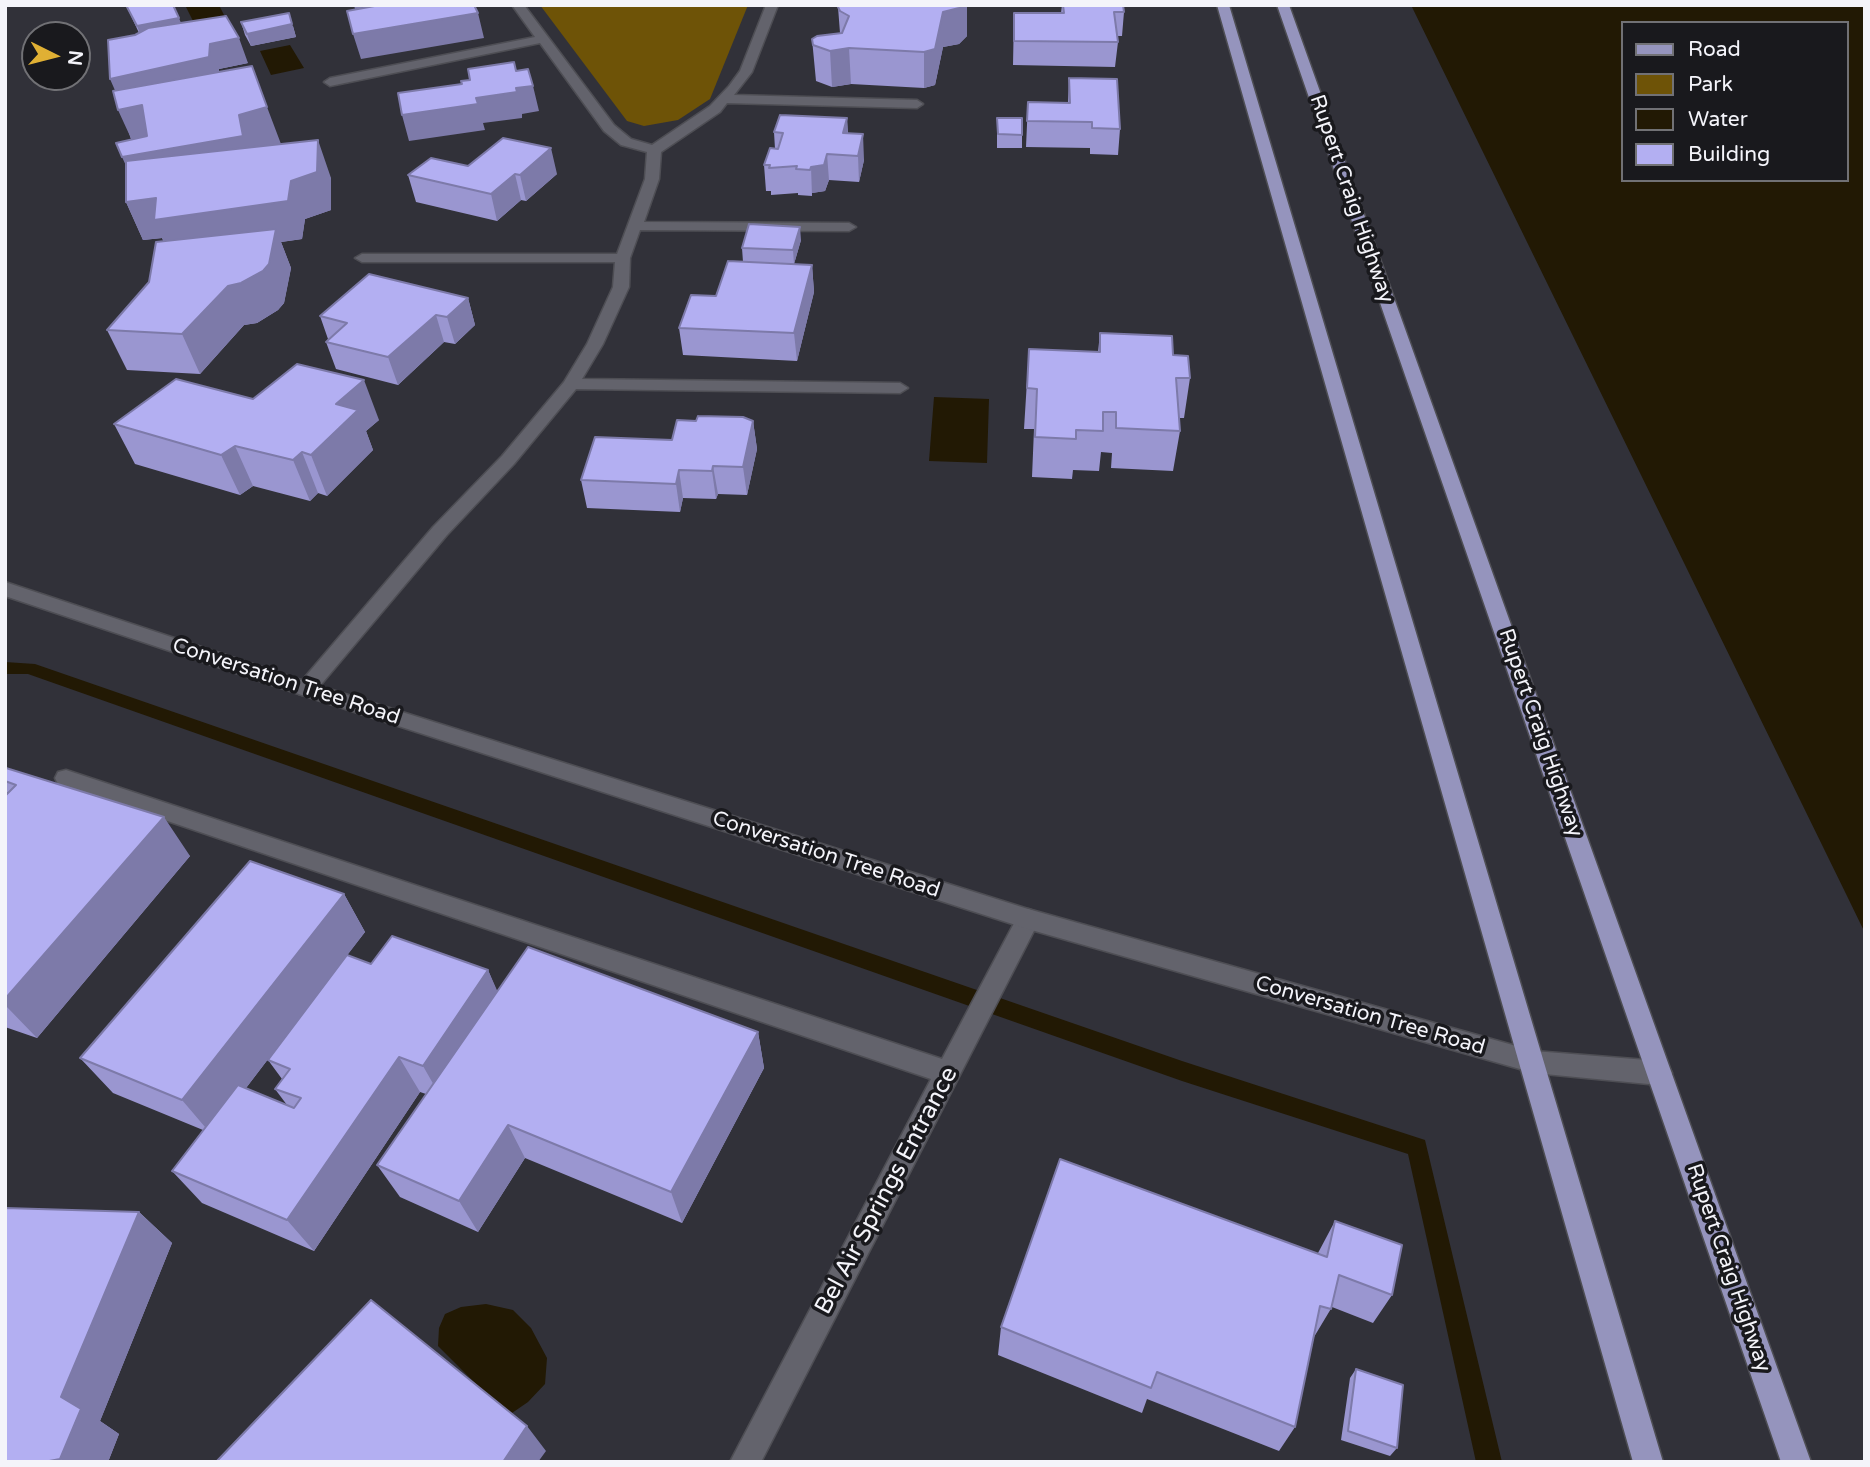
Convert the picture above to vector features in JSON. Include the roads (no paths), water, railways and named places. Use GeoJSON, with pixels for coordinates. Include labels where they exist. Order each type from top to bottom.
{"type":"FeatureCollection","features":[{"type":"Feature","properties":{"kind":"main road"},"geometry":{"type":"LineString","coordinates":[[1223,5],[1534,1062],[1648,1462]]}},
{"type":"Feature","properties":{"kind":"main road","name":"Rupert Craig Highway"},"geometry":{"type":"LineString","coordinates":[[1283,5],[1796,1462]]}},
{"type":"Feature","properties":{"kind":"street"},"geometry":{"type":"LineString","coordinates":[[518,5],[609,128],[626,142],[654,150],[715,109],[725,99],[746,72],[772,5]]}},
{"type":"Feature","properties":{"kind":"street"},"geometry":{"type":"LineString","coordinates":[[330,82],[541,39]]}},
{"type":"Feature","properties":{"kind":"street"},"geometry":{"type":"LineString","coordinates":[[725,99],[917,104]]}},
{"type":"Feature","properties":{"kind":"street"},"geometry":{"type":"LineString","coordinates":[[306,689],[440,531],[508,460],[571,384],[595,344],[621,287],[623,258],[652,179],[654,150]]}},
{"type":"Feature","properties":{"kind":"street"},"geometry":{"type":"LineString","coordinates":[[636,226],[849,227]]}},
{"type":"Feature","properties":{"kind":"street"},"geometry":{"type":"LineString","coordinates":[[362,258],[623,258]]}},
{"type":"Feature","properties":{"kind":"street"},"geometry":{"type":"LineString","coordinates":[[571,384],[900,388]]}},
{"type":"Feature","properties":{"kind":"street","name":"Conversation Tree Road"},"geometry":{"type":"LineString","coordinates":[[5,590],[1028,919],[1534,1062],[1659,1073]]}},
{"type":"Feature","properties":{"kind":"street"},"geometry":{"type":"LineString","coordinates":[[66,778],[948,1073]]}},
{"type":"Feature","properties":{"kind":"street","name":"Bel Air Springs Entrance"},"geometry":{"type":"LineString","coordinates":[[751,1458],[1028,919]]}},
{"type":"Feature","properties":{"kind":"water"},"geometry":{"type":"Polygon","coordinates":[[[219,5],[227,21],[196,27],[186,7],[219,5]]]}},
{"type":"Feature","properties":{"kind":"water"},"geometry":{"type":"Polygon","coordinates":[[[1411,5],[1865,5],[1865,933],[1411,5]]]}},
{"type":"Feature","properties":{"kind":"water"},"geometry":{"type":"Polygon","coordinates":[[[290,45],[304,68],[271,75],[260,51],[290,45]]]}},
{"type":"Feature","properties":{"kind":"water"},"geometry":{"type":"Polygon","coordinates":[[[934,397],[989,399],[987,463],[929,461],[934,397]]]}},
{"type":"Feature","properties":{"kind":"water"},"geometry":{"type":"Polygon","coordinates":[[[486,1304],[513,1310],[531,1328],[547,1358],[545,1384],[528,1402],[512,1413],[494,1402],[438,1346],[439,1328],[445,1314],[461,1307],[486,1304]]]}},
{"type":"Feature","properties":{"kind":"waterway"},"geometry":{"type":"LineString","coordinates":[[5,668],[29,668],[1182,1071],[1417,1147],[1489,1462]]}}]}
